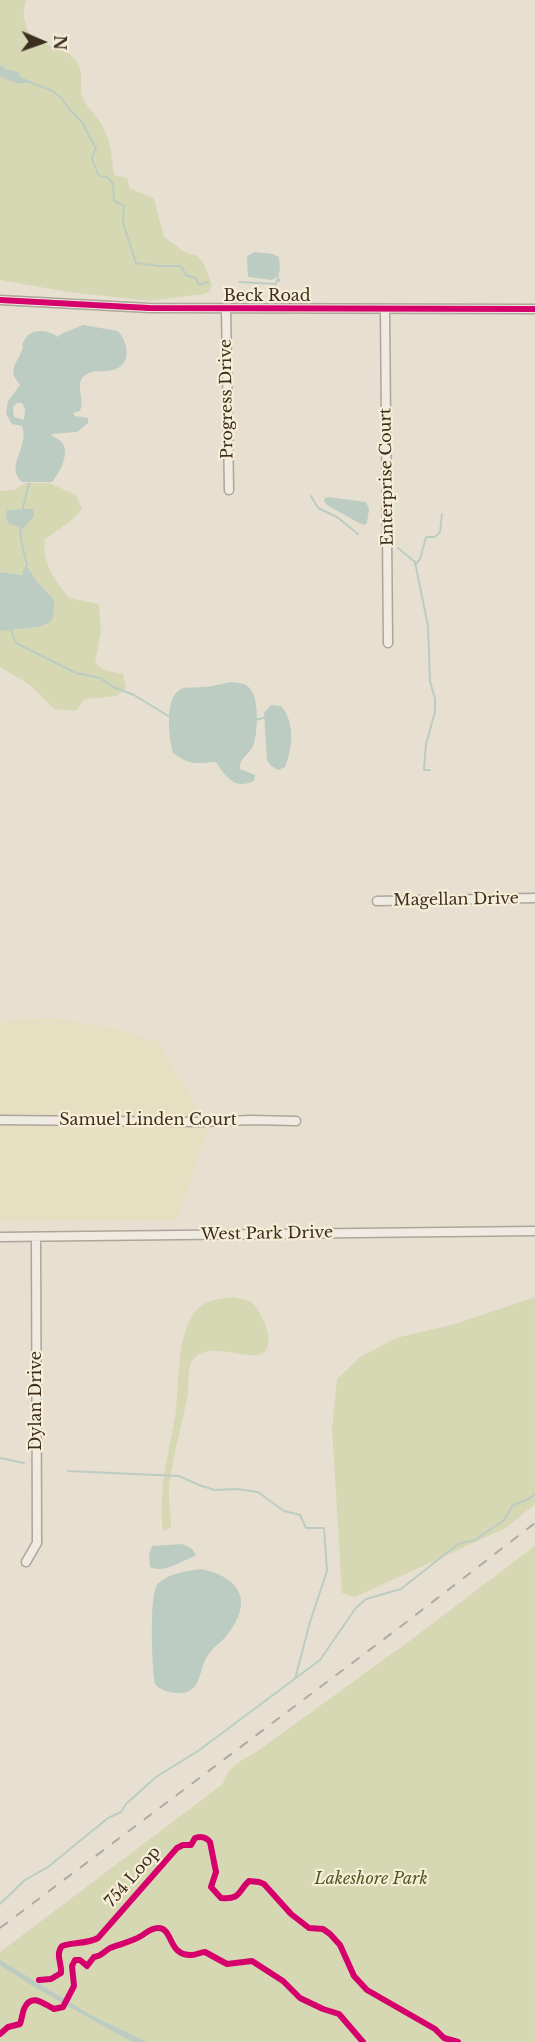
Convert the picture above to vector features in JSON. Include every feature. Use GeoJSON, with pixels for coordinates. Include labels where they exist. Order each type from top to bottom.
{"type":"FeatureCollection","features":[{"type":"Feature","properties":{"kind":"street","name":"Beck Road"},"geometry":{"type":"LineString","coordinates":[[0,300],[149,308],[535,309]]}},
{"type":"Feature","properties":{"kind":"street","name":"Progress Drive"},"geometry":{"type":"LineString","coordinates":[[226,309],[229,490]]}},
{"type":"Feature","properties":{"kind":"street","name":"Enterprise Court"},"geometry":{"type":"LineString","coordinates":[[385,310],[388,643]]}},
{"type":"Feature","properties":{"kind":"street","name":"Magellan Drive"},"geometry":{"type":"LineString","coordinates":[[377,901],[535,898]]}},
{"type":"Feature","properties":{"kind":"street","name":"Samuel Linden Court"},"geometry":{"type":"LineString","coordinates":[[0,1120],[296,1121]]}},
{"type":"Feature","properties":{"kind":"street","name":"West Park Drive"},"geometry":{"type":"LineString","coordinates":[[0,1237],[535,1231]]}},
{"type":"Feature","properties":{"kind":"street","name":"Dylan Drive"},"geometry":{"type":"LineString","coordinates":[[26,1562],[37,1543],[36,1237]]}},
{"type":"Feature","properties":{"kind":"shaded area"},"geometry":{"type":"Polygon","coordinates":[[[3,65],[4,69],[18,72],[21,78],[29,82],[18,83],[0,76],[0,66],[3,65]]]}},
{"type":"Feature","properties":{"kind":"shaded area"},"geometry":{"type":"Polygon","coordinates":[[[255,252],[279,257],[280,270],[275,278],[272,280],[248,277],[247,256],[255,252]]]}},
{"type":"Feature","properties":{"kind":"shaded area"},"geometry":{"type":"Polygon","coordinates":[[[83,325],[118,331],[126,347],[126,358],[124,363],[113,370],[93,372],[82,378],[80,411],[73,413],[75,416],[88,418],[88,423],[77,432],[51,434],[60,440],[65,451],[63,464],[52,482],[22,482],[17,476],[16,463],[24,434],[22,426],[12,424],[6,414],[8,401],[20,385],[13,371],[22,345],[31,333],[45,331],[58,337],[83,325]],[[17,403],[13,407],[14,417],[24,420],[25,409],[22,403],[17,403]]]}},
{"type":"Feature","properties":{"kind":"shaded area"},"geometry":{"type":"Polygon","coordinates":[[[328,497],[366,502],[369,509],[367,523],[364,525],[359,523],[327,505],[324,501],[328,497]]]}},
{"type":"Feature","properties":{"kind":"shaded area"},"geometry":{"type":"Polygon","coordinates":[[[33,509],[34,516],[23,529],[8,523],[7,510],[33,509]]]}},
{"type":"Feature","properties":{"kind":"shaded area"},"geometry":{"type":"Polygon","coordinates":[[[27,565],[35,579],[54,600],[53,618],[43,626],[0,631],[0,572],[22,575],[27,565]]]}},
{"type":"Feature","properties":{"kind":"shaded area"},"geometry":{"type":"Polygon","coordinates":[[[230,682],[242,683],[251,690],[254,695],[257,717],[255,741],[240,765],[240,769],[255,775],[254,781],[241,784],[231,780],[223,773],[216,762],[193,763],[184,760],[173,753],[171,746],[170,707],[177,692],[183,688],[230,682]]]}},
{"type":"Feature","properties":{"kind":"shaded area"},"geometry":{"type":"Polygon","coordinates":[[[271,705],[281,706],[286,712],[291,727],[288,760],[285,767],[278,770],[267,760],[264,713],[271,705]]]}},
{"type":"Feature","properties":{"kind":"shaded area"},"geometry":{"type":"Polygon","coordinates":[[[55,1018],[107,1027],[157,1041],[209,1126],[177,1220],[0,1221],[0,1023],[19,1019],[55,1018]]]}},
{"type":"Feature","properties":{"kind":"shaded area"},"geometry":{"type":"Polygon","coordinates":[[[182,1544],[191,1548],[195,1556],[167,1568],[150,1567],[149,1555],[152,1546],[182,1544]]]}},
{"type":"Feature","properties":{"kind":"shaded area"},"geometry":{"type":"Polygon","coordinates":[[[201,1569],[226,1578],[234,1585],[241,1602],[240,1612],[227,1635],[205,1659],[199,1680],[193,1688],[181,1693],[171,1692],[155,1684],[152,1633],[154,1592],[157,1585],[166,1578],[178,1573],[201,1569]]]}},
{"type":"Feature","properties":{"kind":"shaded area"},"geometry":{"type":"Polygon","coordinates":[[[0,1960],[91,2015],[147,2042],[132,2042],[34,1987],[0,1965],[0,1960]]]}},
{"type":"Feature","properties":{"kind":"green space"},"geometry":{"type":"Polygon","coordinates":[[[0,0],[27,0],[25,22],[34,38],[65,52],[78,63],[81,71],[83,99],[107,135],[114,175],[127,178],[130,188],[154,199],[164,237],[186,253],[198,256],[204,264],[212,285],[209,292],[150,301],[68,292],[0,280],[0,0]]]}},
{"type":"Feature","properties":{"kind":"green space"},"geometry":{"type":"Polygon","coordinates":[[[25,483],[49,483],[76,495],[82,509],[71,521],[45,539],[45,555],[54,577],[69,598],[99,604],[101,631],[95,663],[104,670],[123,674],[126,688],[117,696],[85,699],[75,711],[54,709],[30,685],[0,667],[0,631],[46,626],[54,613],[54,600],[33,577],[29,566],[26,565],[22,575],[0,572],[0,491],[14,490],[25,483]],[[26,509],[7,510],[8,523],[23,528],[26,509]]]}},
{"type":"Feature","properties":{"kind":"green space"},"geometry":{"type":"Polygon","coordinates":[[[234,1297],[249,1301],[259,1311],[267,1330],[267,1348],[262,1354],[253,1355],[209,1351],[200,1354],[190,1364],[188,1392],[169,1484],[171,1527],[163,1531],[163,1488],[175,1417],[181,1347],[189,1321],[200,1307],[213,1300],[234,1297]]]}},
{"type":"Feature","properties":{"kind":"green space"},"geometry":{"type":"Polygon","coordinates":[[[535,1297],[535,1504],[506,1528],[355,1597],[342,1593],[332,1429],[337,1379],[360,1357],[396,1338],[455,1324],[535,1297]]]}},
{"type":"Feature","properties":{"kind":"green space","name":"Lakeshore Park"},"geometry":{"type":"Polygon","coordinates":[[[535,1546],[535,2042],[0,2042],[0,1952],[223,1784],[227,1773],[235,1765],[404,1645],[535,1546]]]}},
{"type":"Feature","properties":{"kind":"waterway"},"geometry":{"type":"LineString","coordinates":[[22,79],[53,91],[82,122],[96,149],[92,158],[98,174],[107,177],[112,182],[114,201],[124,206],[123,223],[136,263],[181,266],[186,275],[196,278],[199,285],[209,282]]}},
{"type":"Feature","properties":{"kind":"waterway"},"geometry":{"type":"LineString","coordinates":[[239,282],[276,284],[277,280],[279,281],[277,273]]}},
{"type":"Feature","properties":{"kind":"waterway"},"geometry":{"type":"LineString","coordinates":[[22,512],[29,483]]}},
{"type":"Feature","properties":{"kind":"waterway"},"geometry":{"type":"LineString","coordinates":[[311,496],[318,508],[337,517],[358,534]]}},
{"type":"Feature","properties":{"kind":"waterway"},"geometry":{"type":"LineString","coordinates":[[415,565],[420,559],[426,537],[435,537],[440,532],[442,514]]}},
{"type":"Feature","properties":{"kind":"waterway"},"geometry":{"type":"LineString","coordinates":[[20,527],[27,565]]}},
{"type":"Feature","properties":{"kind":"waterway"},"geometry":{"type":"LineString","coordinates":[[398,548],[415,562],[428,626],[430,681],[435,699],[435,712],[426,744],[424,770],[430,770]]}},
{"type":"Feature","properties":{"kind":"waterway"},"geometry":{"type":"LineString","coordinates":[[11,630],[16,643],[76,673],[100,678],[170,717]]}},
{"type":"Feature","properties":{"kind":"waterway"},"geometry":{"type":"LineString","coordinates":[[255,720],[267,717]]}},
{"type":"Feature","properties":{"kind":"waterway"},"geometry":{"type":"LineString","coordinates":[[0,1458],[24,1463]]}},
{"type":"Feature","properties":{"kind":"waterway"},"geometry":{"type":"LineString","coordinates":[[68,1471],[179,1476],[215,1490],[236,1489],[258,1492],[284,1511],[300,1515],[306,1528],[324,1528],[327,1571],[310,1622],[295,1679]]}},
{"type":"Feature","properties":{"kind":"waterway"},"geometry":{"type":"LineString","coordinates":[[0,1904],[25,1880],[48,1867],[108,1818],[121,1812],[126,1804],[156,1777],[198,1751],[320,1660],[355,1609],[366,1599],[401,1589],[458,1544],[475,1540],[504,1520],[513,1505],[535,1494]]}},
{"type":"Feature","properties":{"kind":"railway"},"geometry":{"type":"LineString","coordinates":[[0,1928],[535,1523]]}},
{"type":"Feature","properties":{"kind":"cycle path"},"geometry":{"type":"LineString","coordinates":[[0,300],[149,308],[535,309]]}},
{"type":"Feature","properties":{"kind":"cycle path","name":"754 Loop"},"geometry":{"type":"LineString","coordinates":[[39,1980],[51,1979],[61,1973],[59,1956],[62,1946],[98,1938],[177,1848],[191,1845],[195,1838],[201,1837],[210,1842],[216,1872],[211,1887],[221,1898],[236,1896],[249,1881],[264,1884],[291,1914],[309,1928],[323,1929],[330,1934],[340,1945],[354,1976],[367,1990],[435,2029],[444,2038],[458,2042]]}},
{"type":"Feature","properties":{"kind":"cycle path"},"geometry":{"type":"LineString","coordinates":[[0,2034],[8,2027],[20,2024],[24,2009],[30,2001],[42,2002],[54,2009],[63,2007],[74,1986],[72,1966],[75,1960],[80,1960],[87,1966],[94,1957],[110,1948],[158,1928],[167,1932],[174,1947],[184,1954],[194,1955],[205,1952],[227,1964],[252,1961],[283,1981],[300,1998],[339,2014],[363,2042]]}}]}
